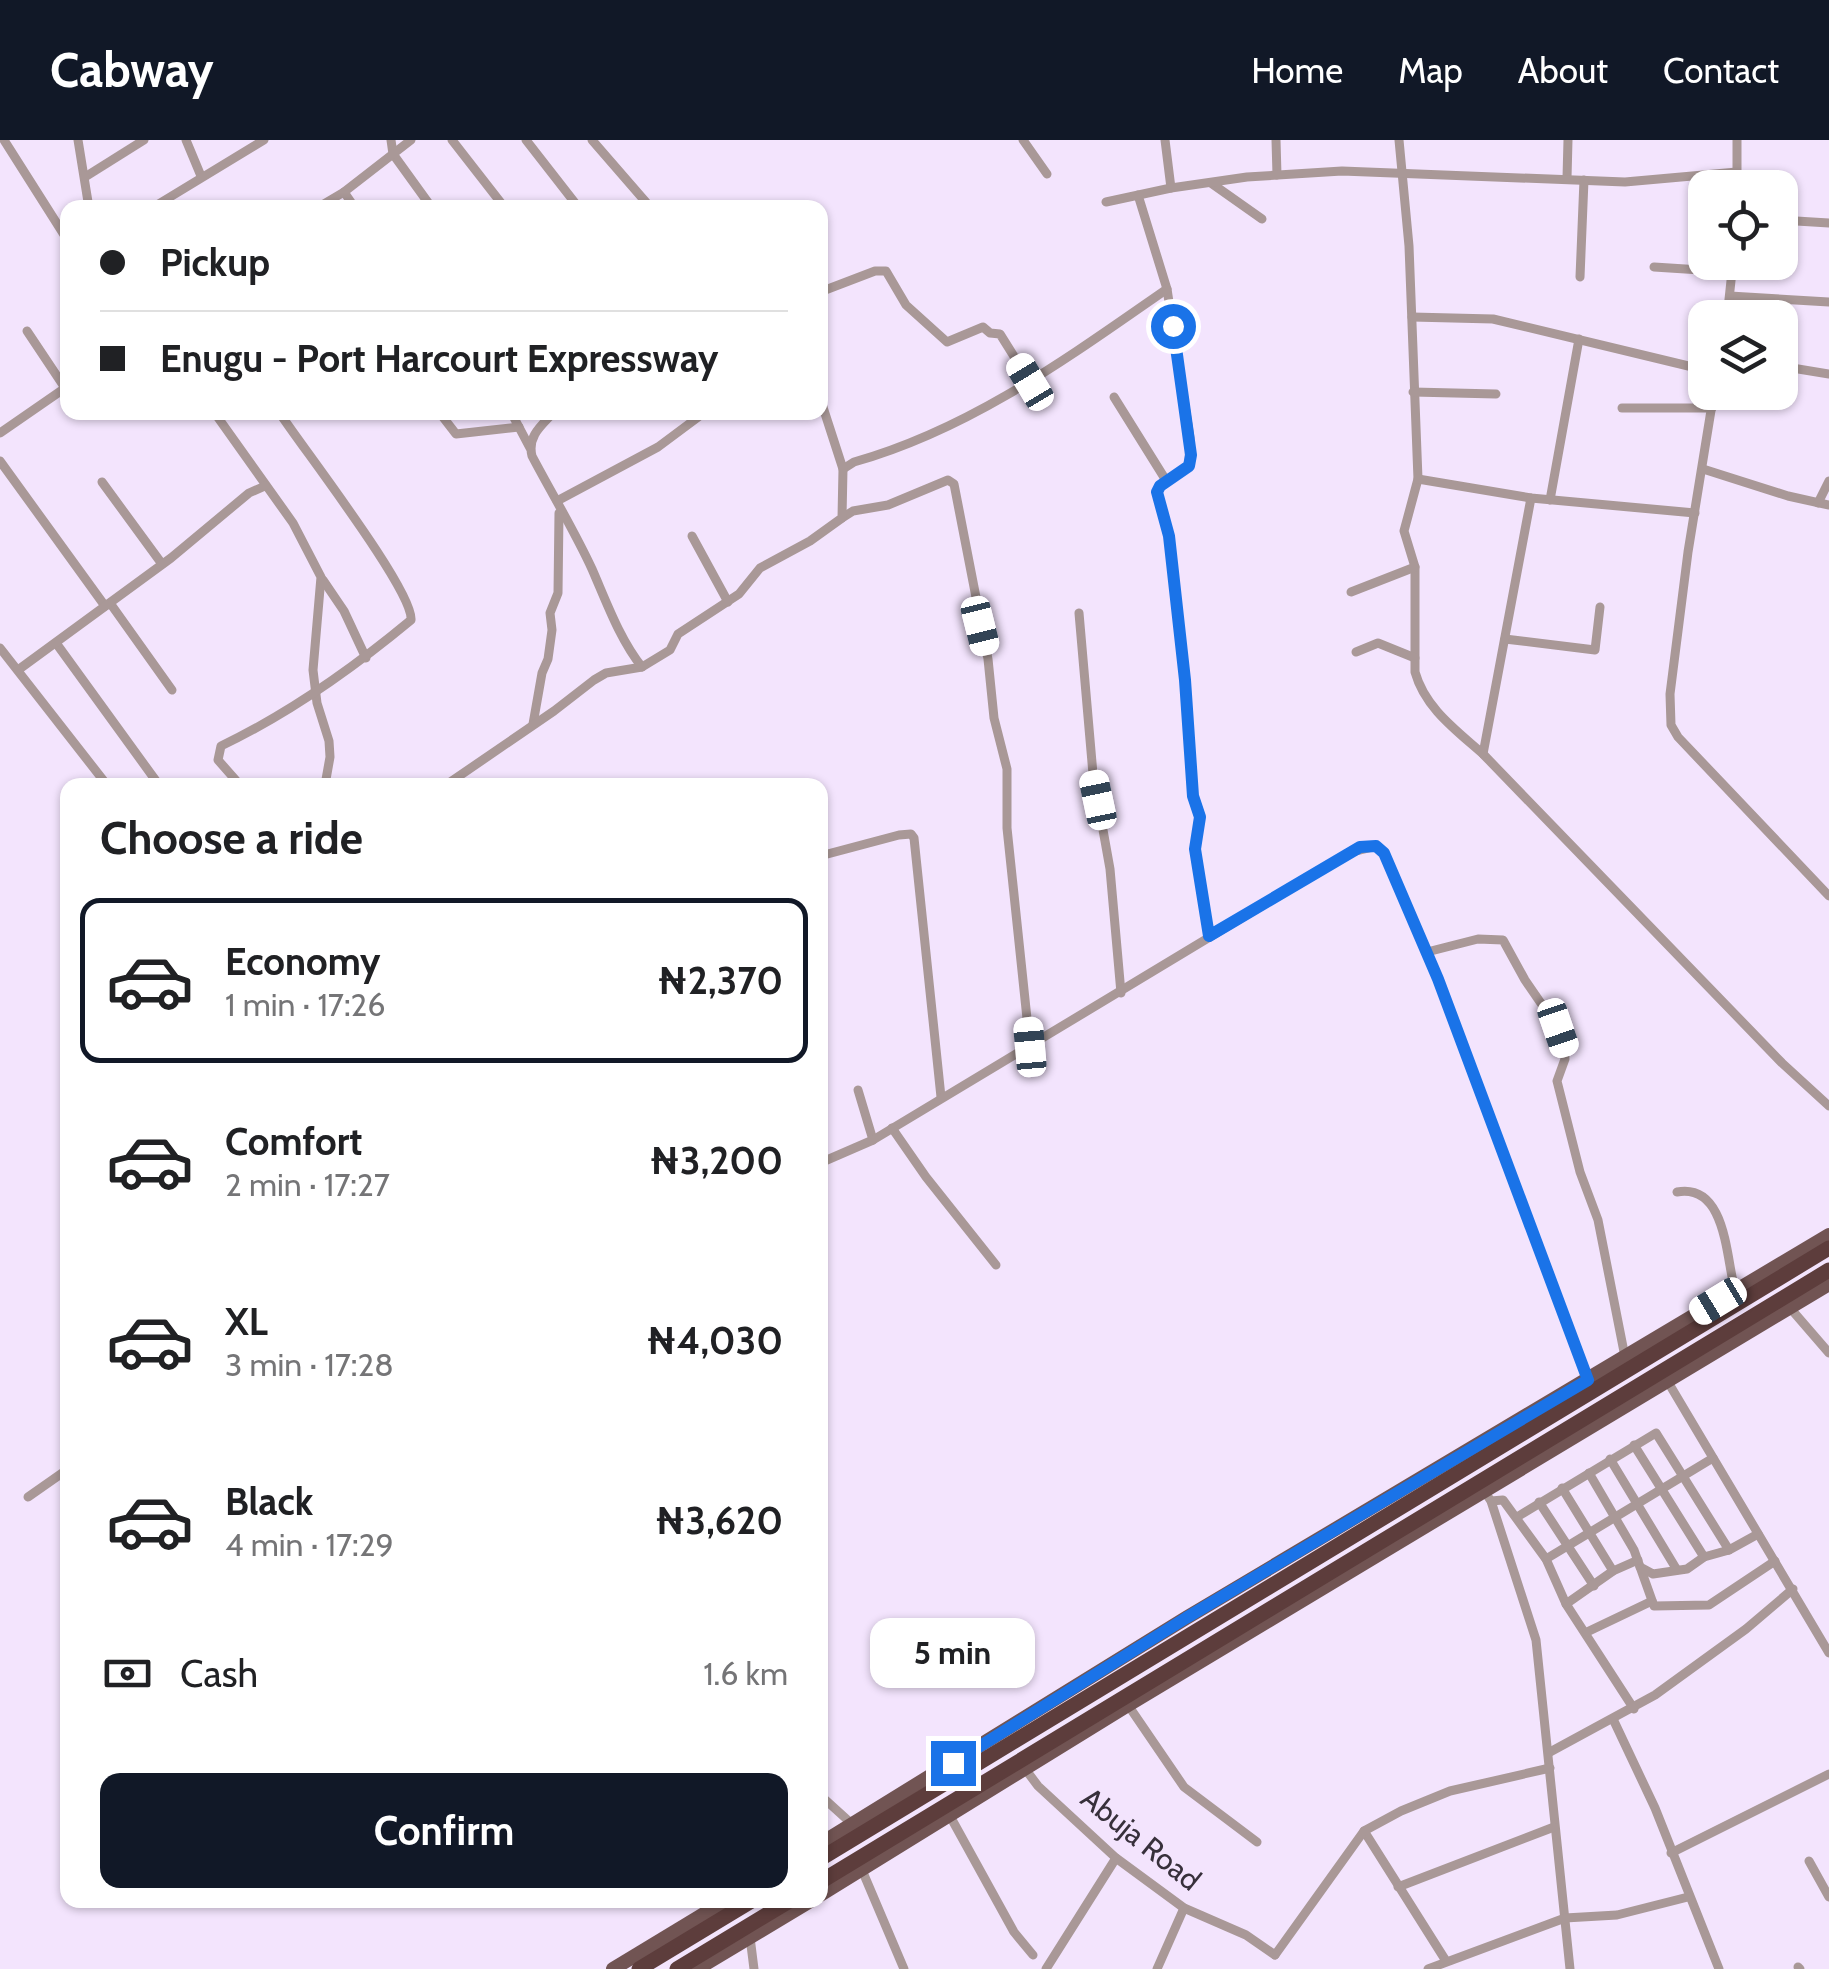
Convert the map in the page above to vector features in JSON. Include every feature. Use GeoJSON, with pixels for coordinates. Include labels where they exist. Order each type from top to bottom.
{"type":"FeatureCollection","features":[{"type":"Feature","properties":{"kind":"highway"},"geometry":{"type":"LineString","coordinates":[[828,1854],[1829,1248]]}},
{"type":"Feature","properties":{"kind":"highway"},"geometry":{"type":"LineString","coordinates":[[828,1877],[1829,1270]]}},
{"type":"Feature","properties":{"kind":"highway"},"geometry":{"type":"LineString","coordinates":[[639,1969],[740,1908]]}},
{"type":"Feature","properties":{"kind":"highway"},"geometry":{"type":"LineString","coordinates":[[678,1969],[778,1908]]}},
{"type":"Feature","properties":{"kind":"main road"},"geometry":{"type":"LineString","coordinates":[[828,1839],[1186,1618],[1829,1235]]}},
{"type":"Feature","properties":{"kind":"main road"},"geometry":{"type":"LineString","coordinates":[[828,1890],[1128,1704],[1488,1496],[1829,1284]]}},
{"type":"Feature","properties":{"kind":"main road"},"geometry":{"type":"LineString","coordinates":[[613,1969],[714,1908]]}},
{"type":"Feature","properties":{"kind":"main road"},"geometry":{"type":"LineString","coordinates":[[697,1969],[799,1908]]}},
{"type":"Feature","properties":{"kind":"street"},"geometry":{"type":"LineString","coordinates":[[4,140],[60,228]]}},
{"type":"Feature","properties":{"kind":"street"},"geometry":{"type":"LineString","coordinates":[[78,140],[88,200]]}},
{"type":"Feature","properties":{"kind":"street"},"geometry":{"type":"LineString","coordinates":[[85,177],[144,140]]}},
{"type":"Feature","properties":{"kind":"street"},"geometry":{"type":"LineString","coordinates":[[186,140],[201,176]]}},
{"type":"Feature","properties":{"kind":"street"},"geometry":{"type":"LineString","coordinates":[[164,200],[264,140]]}},
{"type":"Feature","properties":{"kind":"street"},"geometry":{"type":"LineString","coordinates":[[391,140],[393,154],[426,200]]}},
{"type":"Feature","properties":{"kind":"street"},"geometry":{"type":"LineString","coordinates":[[330,200],[410,140]]}},
{"type":"Feature","properties":{"kind":"street"},"geometry":{"type":"LineString","coordinates":[[452,140],[499,200]]}},
{"type":"Feature","properties":{"kind":"street"},"geometry":{"type":"LineString","coordinates":[[526,140],[573,200]]}},
{"type":"Feature","properties":{"kind":"street"},"geometry":{"type":"LineString","coordinates":[[592,140],[643,200]]}},
{"type":"Feature","properties":{"kind":"street"},"geometry":{"type":"LineString","coordinates":[[1023,140],[1047,174]]}},
{"type":"Feature","properties":{"kind":"street"},"geometry":{"type":"LineString","coordinates":[[1165,140],[1171,188]]}},
{"type":"Feature","properties":{"kind":"street"},"geometry":{"type":"LineString","coordinates":[[1276,140],[1277,174]]}},
{"type":"Feature","properties":{"kind":"street"},"geometry":{"type":"LineString","coordinates":[[1399,140],[1412,317],[1418,479],[1404,531],[1415,567],[1415,672],[1427,701],[1782,1063],[1829,1106]]}},
{"type":"Feature","properties":{"kind":"street"},"geometry":{"type":"LineString","coordinates":[[1567,178],[1568,140]]}},
{"type":"Feature","properties":{"kind":"street"},"geometry":{"type":"LineString","coordinates":[[1737,140],[1737,170]]}},
{"type":"Feature","properties":{"kind":"street"},"geometry":{"type":"LineString","coordinates":[[1106,202],[1171,188],[1277,174],[1401,173],[1641,182],[1688,177]]}},
{"type":"Feature","properties":{"kind":"street"},"geometry":{"type":"LineString","coordinates":[[1580,276],[1584,180]]}},
{"type":"Feature","properties":{"kind":"street"},"geometry":{"type":"LineString","coordinates":[[1211,183],[1262,219]]}},
{"type":"Feature","properties":{"kind":"street"},"geometry":{"type":"LineString","coordinates":[[344,192],[350,200]]}},
{"type":"Feature","properties":{"kind":"street"},"geometry":{"type":"LineString","coordinates":[[1138,196],[1167,289],[1191,455],[1189,466],[1157,492],[1169,536],[1193,796],[1200,817],[1195,849],[1209,936]]}},
{"type":"Feature","properties":{"kind":"street"},"geometry":{"type":"LineString","coordinates":[[1798,221],[1829,223]]}},
{"type":"Feature","properties":{"kind":"street"},"geometry":{"type":"LineString","coordinates":[[1654,266],[1688,266]]}},
{"type":"Feature","properties":{"kind":"street"},"geometry":{"type":"LineString","coordinates":[[828,289],[886,271],[906,305],[946,342],[983,327],[990,334],[1000,334],[1030,382]]}},
{"type":"Feature","properties":{"kind":"street"},"geometry":{"type":"LineString","coordinates":[[1729,300],[1732,280]]}},
{"type":"Feature","properties":{"kind":"street"},"geometry":{"type":"LineString","coordinates":[[843,469],[937,432],[1001,401],[1167,289]]}},
{"type":"Feature","properties":{"kind":"street"},"geometry":{"type":"LineString","coordinates":[[1730,296],[1829,302]]}},
{"type":"Feature","properties":{"kind":"street"},"geometry":{"type":"LineString","coordinates":[[1412,317],[1494,319],[1688,366]]}},
{"type":"Feature","properties":{"kind":"street"},"geometry":{"type":"LineString","coordinates":[[26,331],[60,379]]}},
{"type":"Feature","properties":{"kind":"street"},"geometry":{"type":"LineString","coordinates":[[1550,500],[1579,338]]}},
{"type":"Feature","properties":{"kind":"street"},"geometry":{"type":"LineString","coordinates":[[1798,369],[1829,374]]}},
{"type":"Feature","properties":{"kind":"street"},"geometry":{"type":"LineString","coordinates":[[0,433],[60,391]]}},
{"type":"Feature","properties":{"kind":"street"},"geometry":{"type":"LineString","coordinates":[[1413,392],[1496,394]]}},
{"type":"Feature","properties":{"kind":"street"},"geometry":{"type":"LineString","coordinates":[[1114,398],[1167,482]]}},
{"type":"Feature","properties":{"kind":"street"},"geometry":{"type":"LineString","coordinates":[[1622,408],[1688,408]]}},
{"type":"Feature","properties":{"kind":"street"},"geometry":{"type":"LineString","coordinates":[[1712,410],[1670,694],[1671,725],[1829,896]]}},
{"type":"Feature","properties":{"kind":"street"},"geometry":{"type":"LineString","coordinates":[[220,420],[293,523],[366,658]]}},
{"type":"Feature","properties":{"kind":"street"},"geometry":{"type":"LineString","coordinates":[[234,778],[218,760],[220,746],[316,692],[412,620],[412,610],[366,534],[284,420]]}},
{"type":"Feature","properties":{"kind":"street"},"geometry":{"type":"LineString","coordinates":[[446,420],[456,434],[518,427]]}},
{"type":"Feature","properties":{"kind":"street"},"geometry":{"type":"LineString","coordinates":[[515,420],[625,636],[627,648],[642,667]]}},
{"type":"Feature","properties":{"kind":"street"},"geometry":{"type":"LineString","coordinates":[[530,448],[534,434],[547,420]]}},
{"type":"Feature","properties":{"kind":"street"},"geometry":{"type":"LineString","coordinates":[[557,501],[658,447],[695,420]]}},
{"type":"Feature","properties":{"kind":"street"},"geometry":{"type":"LineString","coordinates":[[827,420],[843,469],[842,518]]}},
{"type":"Feature","properties":{"kind":"street"},"geometry":{"type":"LineString","coordinates":[[0,461],[172,690]]}},
{"type":"Feature","properties":{"kind":"street"},"geometry":{"type":"LineString","coordinates":[[1702,468],[1824,504],[1829,481]]}},
{"type":"Feature","properties":{"kind":"street"},"geometry":{"type":"LineString","coordinates":[[1418,479],[1531,498],[1695,513]]}},
{"type":"Feature","properties":{"kind":"street"},"geometry":{"type":"LineString","coordinates":[[456,778],[606,673],[642,667],[670,650],[678,634],[750,585],[760,568],[773,558],[810,542],[854,511],[888,506],[948,480],[954,484],[988,659],[994,718],[1007,769],[1010,862],[1030,1047]]}},
{"type":"Feature","properties":{"kind":"street"},"geometry":{"type":"LineString","coordinates":[[102,482],[162,564]]}},
{"type":"Feature","properties":{"kind":"street"},"geometry":{"type":"LineString","coordinates":[[18,670],[249,494],[265,486]]}},
{"type":"Feature","properties":{"kind":"street"},"geometry":{"type":"LineString","coordinates":[[1483,754],[1531,498]]}},
{"type":"Feature","properties":{"kind":"street"},"geometry":{"type":"LineString","coordinates":[[533,724],[548,659],[550,613],[558,593],[556,554],[561,532],[557,501]]}},
{"type":"Feature","properties":{"kind":"street"},"geometry":{"type":"LineString","coordinates":[[843,504],[854,511]]}},
{"type":"Feature","properties":{"kind":"street"},"geometry":{"type":"LineString","coordinates":[[692,536],[728,602]]}},
{"type":"Feature","properties":{"kind":"street"},"geometry":{"type":"LineString","coordinates":[[1350,592],[1415,567]]}},
{"type":"Feature","properties":{"kind":"street"},"geometry":{"type":"LineString","coordinates":[[321,577],[313,670],[330,741],[326,778]]}},
{"type":"Feature","properties":{"kind":"street"},"geometry":{"type":"LineString","coordinates":[[1505,639],[1595,650],[1600,607]]}},
{"type":"Feature","properties":{"kind":"street"},"geometry":{"type":"LineString","coordinates":[[1080,613],[1091,758],[1110,869],[1122,993]]}},
{"type":"Feature","properties":{"kind":"street"},"geometry":{"type":"LineString","coordinates":[[56,642],[155,778]]}},
{"type":"Feature","properties":{"kind":"street"},"geometry":{"type":"LineString","coordinates":[[1356,652],[1378,643],[1415,658]]}},
{"type":"Feature","properties":{"kind":"street"},"geometry":{"type":"LineString","coordinates":[[0,648],[101,778]]}},
{"type":"Feature","properties":{"kind":"street"},"geometry":{"type":"LineString","coordinates":[[828,854],[900,835],[911,834],[914,838],[941,1097]]}},
{"type":"Feature","properties":{"kind":"street"},"geometry":{"type":"LineString","coordinates":[[828,1160],[873,1140],[1351,852],[1376,846],[1384,853],[1427,952],[1588,1380]]}},
{"type":"Feature","properties":{"kind":"street"},"geometry":{"type":"LineString","coordinates":[[1427,952],[1478,940],[1503,940],[1558,1028],[1565,1059],[1557,1081],[1580,1172],[1598,1220],[1625,1357]]}},
{"type":"Feature","properties":{"kind":"street"},"geometry":{"type":"LineString","coordinates":[[858,1090],[873,1140]]}},
{"type":"Feature","properties":{"kind":"street"},"geometry":{"type":"LineString","coordinates":[[892,1128],[996,1265]]}},
{"type":"Feature","properties":{"kind":"street"},"geometry":{"type":"LineString","coordinates":[[1677,1192],[1697,1193],[1708,1202],[1724,1228],[1735,1290]]}},
{"type":"Feature","properties":{"kind":"street"},"geometry":{"type":"LineString","coordinates":[[1791,1308],[1829,1353]]}},
{"type":"Feature","properties":{"kind":"street"},"geometry":{"type":"LineString","coordinates":[[1668,1382],[1829,1653]]}},
{"type":"Feature","properties":{"kind":"street"},"geometry":{"type":"LineString","coordinates":[[1517,1517],[1658,1434],[1728,1550]]}},
{"type":"Feature","properties":{"kind":"street"},"geometry":{"type":"LineString","coordinates":[[1634,1445],[1704,1557]]}},
{"type":"Feature","properties":{"kind":"street"},"geometry":{"type":"LineString","coordinates":[[1546,1558],[1713,1458]]}},
{"type":"Feature","properties":{"kind":"street"},"geometry":{"type":"LineString","coordinates":[[1610,1459],[1677,1570]]}},
{"type":"Feature","properties":{"kind":"street"},"geometry":{"type":"LineString","coordinates":[[1589,1473],[1639,1564],[1655,1606],[1709,1604],[1776,1561]]}},
{"type":"Feature","properties":{"kind":"street"},"geometry":{"type":"LineString","coordinates":[[28,1497],[60,1475]]}},
{"type":"Feature","properties":{"kind":"street"},"geometry":{"type":"LineString","coordinates":[[1562,1488],[1613,1572]]}},
{"type":"Feature","properties":{"kind":"street"},"geometry":{"type":"LineString","coordinates":[[1488,1496],[1503,1500],[1546,1558],[1566,1604],[1634,1708]]}},
{"type":"Feature","properties":{"kind":"street"},"geometry":{"type":"LineString","coordinates":[[1488,1496],[1536,1640],[1550,1752],[1568,1968]]}},
{"type":"Feature","properties":{"kind":"street"},"geometry":{"type":"LineString","coordinates":[[1539,1502],[1594,1586]]}},
{"type":"Feature","properties":{"kind":"street"},"geometry":{"type":"LineString","coordinates":[[1639,1564],[1653,1574],[1687,1569],[1704,1557],[1758,1534]]}},
{"type":"Feature","properties":{"kind":"street"},"geometry":{"type":"LineString","coordinates":[[1566,1604],[1613,1572],[1639,1564]]}},
{"type":"Feature","properties":{"kind":"street"},"geometry":{"type":"LineString","coordinates":[[1550,1752],[1634,1708],[1746,1629],[1792,1589]]}},
{"type":"Feature","properties":{"kind":"street"},"geometry":{"type":"LineString","coordinates":[[1587,1632],[1652,1601]]}},
{"type":"Feature","properties":{"kind":"street"},"geometry":{"type":"LineString","coordinates":[[1128,1704],[1184,1786],[1256,1842]]}},
{"type":"Feature","properties":{"kind":"street"},"geometry":{"type":"LineString","coordinates":[[1613,1719],[1654,1808],[1719,1969]]}},
{"type":"Feature","properties":{"kind":"street"},"geometry":{"type":"LineString","coordinates":[[1274,1969],[1275,1955],[1364,1831],[1450,1792],[1550,1768]]}},
{"type":"Feature","properties":{"kind":"street","name":"Abuja Road"},"geometry":{"type":"LineString","coordinates":[[1026,1770],[1116,1858],[1184,1908],[1246,1935],[1275,1955]]}},
{"type":"Feature","properties":{"kind":"street"},"geometry":{"type":"LineString","coordinates":[[1671,1853],[1829,1774]]}},
{"type":"Feature","properties":{"kind":"street"},"geometry":{"type":"LineString","coordinates":[[828,1802],[852,1824]]}},
{"type":"Feature","properties":{"kind":"street"},"geometry":{"type":"LineString","coordinates":[[950,1816],[1014,1932],[1033,1955]]}},
{"type":"Feature","properties":{"kind":"street"},"geometry":{"type":"LineString","coordinates":[[1398,1887],[1554,1827]]}},
{"type":"Feature","properties":{"kind":"street"},"geometry":{"type":"LineString","coordinates":[[1364,1831],[1446,1961]]}},
{"type":"Feature","properties":{"kind":"street"},"geometry":{"type":"LineString","coordinates":[[1046,1969],[1116,1858]]}},
{"type":"Feature","properties":{"kind":"street"},"geometry":{"type":"LineString","coordinates":[[1810,1861],[1829,1898]]}},
{"type":"Feature","properties":{"kind":"street"},"geometry":{"type":"LineString","coordinates":[[862,1870],[904,1969]]}},
{"type":"Feature","properties":{"kind":"street"},"geometry":{"type":"LineString","coordinates":[[1428,1969],[1565,1918],[1617,1914],[1688,1897]]}},
{"type":"Feature","properties":{"kind":"street"},"geometry":{"type":"LineString","coordinates":[[1157,1969],[1184,1908]]}},
{"type":"Feature","properties":{"kind":"street"},"geometry":{"type":"LineString","coordinates":[[750,1937],[754,1969]]}},
{"type":"Feature","properties":{"kind":"route"},"geometry":{"type":"LineString","coordinates":[[953,1763],[1186,1618],[1588,1380],[1438,979],[1384,853],[1376,846],[1360,847],[1209,936],[1195,849],[1200,817],[1193,796],[1169,536],[1157,492],[1189,466],[1191,455],[1173,326]]}}]}
